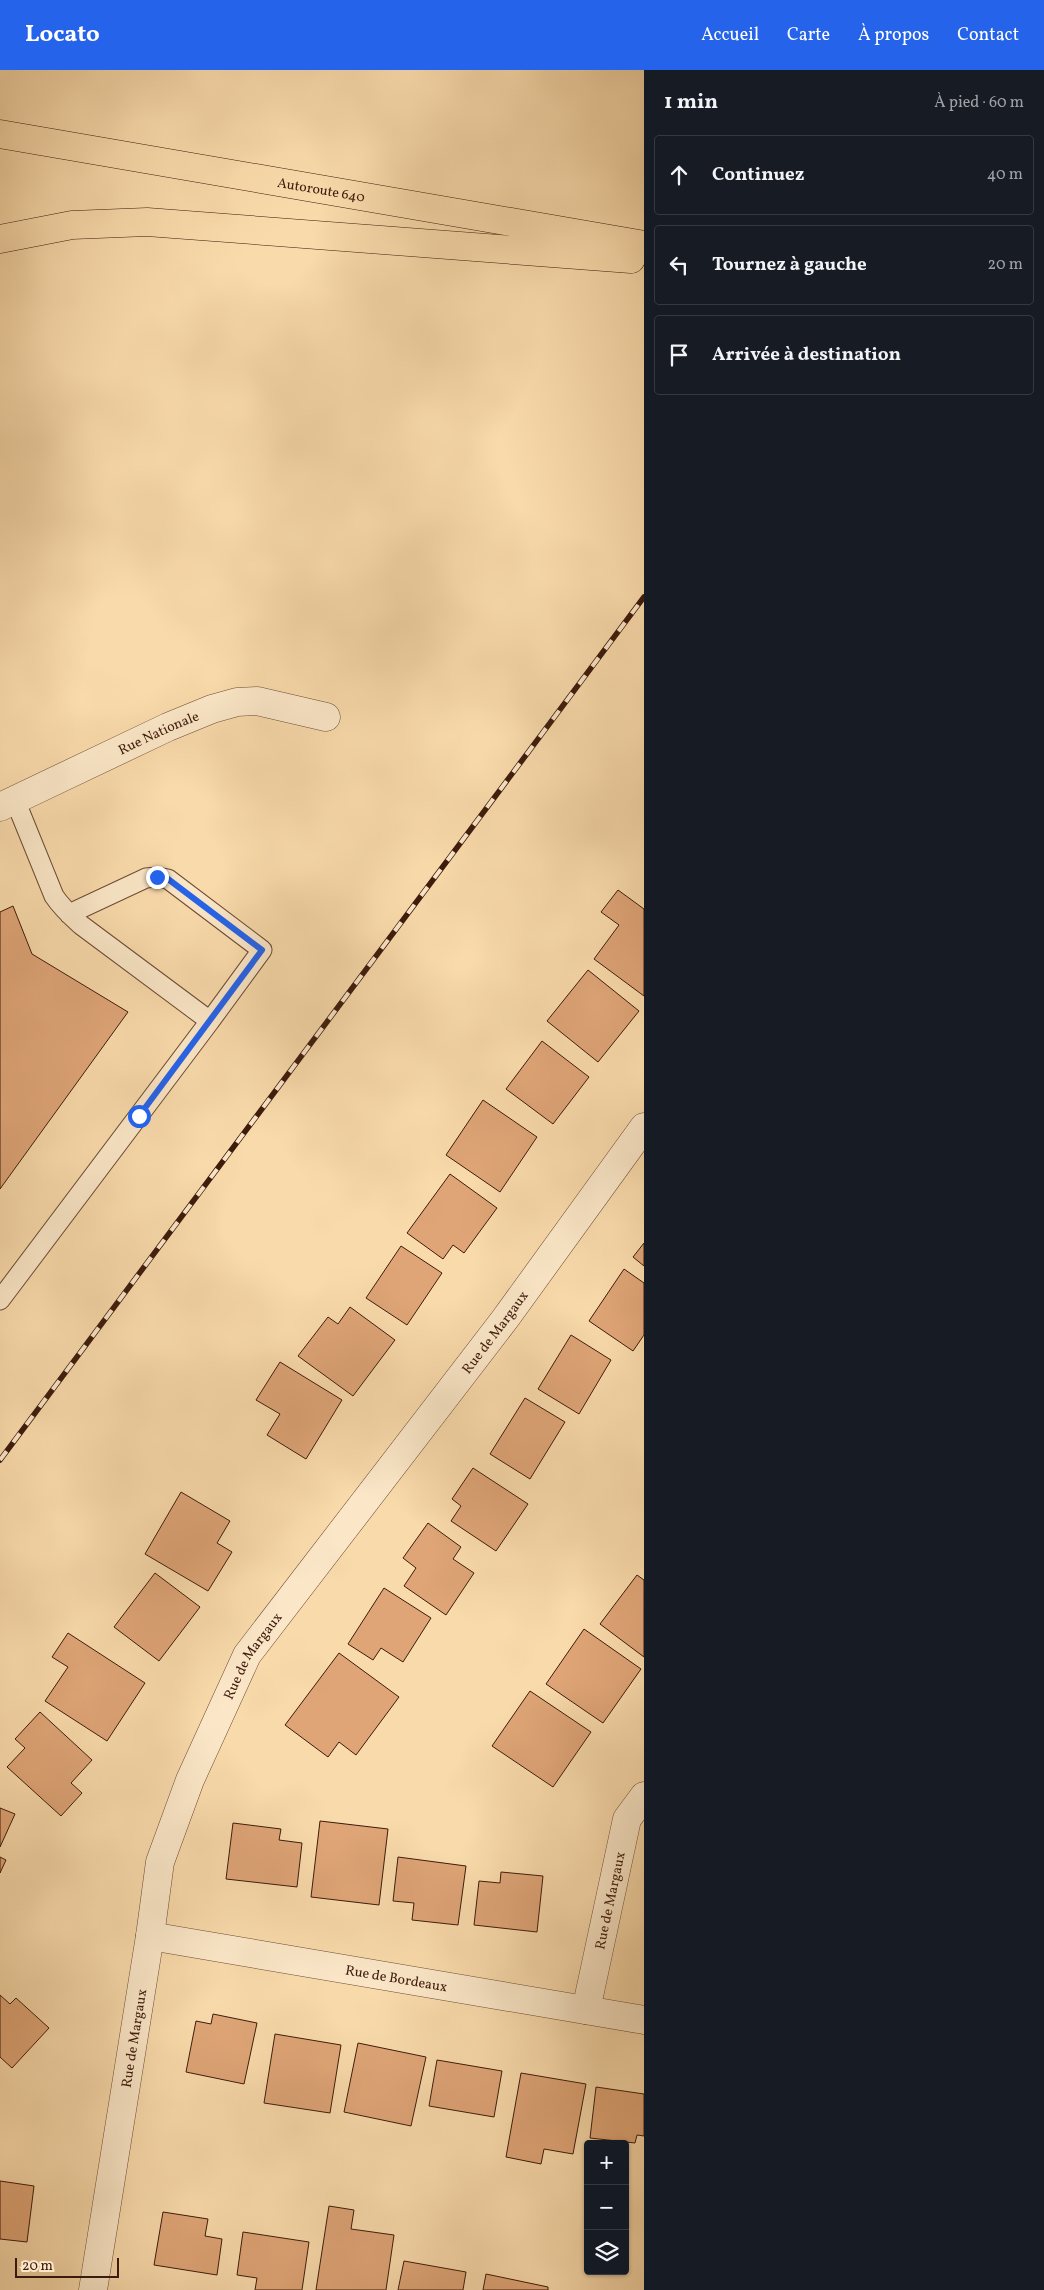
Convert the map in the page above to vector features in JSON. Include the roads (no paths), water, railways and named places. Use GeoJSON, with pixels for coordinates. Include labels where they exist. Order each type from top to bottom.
{"type":"FeatureCollection","features":[{"type":"Feature","properties":{"kind":"highway","name":"Autoroute 640"},"geometry":{"type":"LineString","coordinates":[[0,134],[644,246]]}},
{"type":"Feature","properties":{"kind":"highway"},"geometry":{"type":"LineString","coordinates":[[0,239],[72,225],[147,222],[644,260]]}},
{"type":"Feature","properties":{"kind":"street","name":"Rue Nationale"},"geometry":{"type":"LineString","coordinates":[[7,803],[168,727],[212,709],[237,702],[271,703],[326,717]]}},
{"type":"Feature","properties":{"kind":"street","name":"Rue de Margaux"},"geometry":{"type":"LineString","coordinates":[[93,2290],[150,1936],[160,1862],[190,1780],[247,1655],[499,1327],[644,1127]]}},
{"type":"Feature","properties":{"kind":"street","name":"Rue de Margaux"},"geometry":{"type":"LineString","coordinates":[[586,2010],[627,1819],[644,1796]]}},
{"type":"Feature","properties":{"kind":"street","name":"Rue de Bordeaux"},"geometry":{"type":"LineString","coordinates":[[150,1936],[644,2020]]}},
{"type":"Feature","properties":{"kind":"lane"},"geometry":{"type":"LineString","coordinates":[[7,803],[54,896],[69,914],[210,1021]]}},
{"type":"Feature","properties":{"kind":"lane"},"geometry":{"type":"LineString","coordinates":[[0,1300],[262,950],[168,879],[146,878],[69,914]]}},
{"type":"Feature","properties":{"kind":"railway"},"geometry":{"type":"LineString","coordinates":[[0,1460],[644,597]]}}]}
